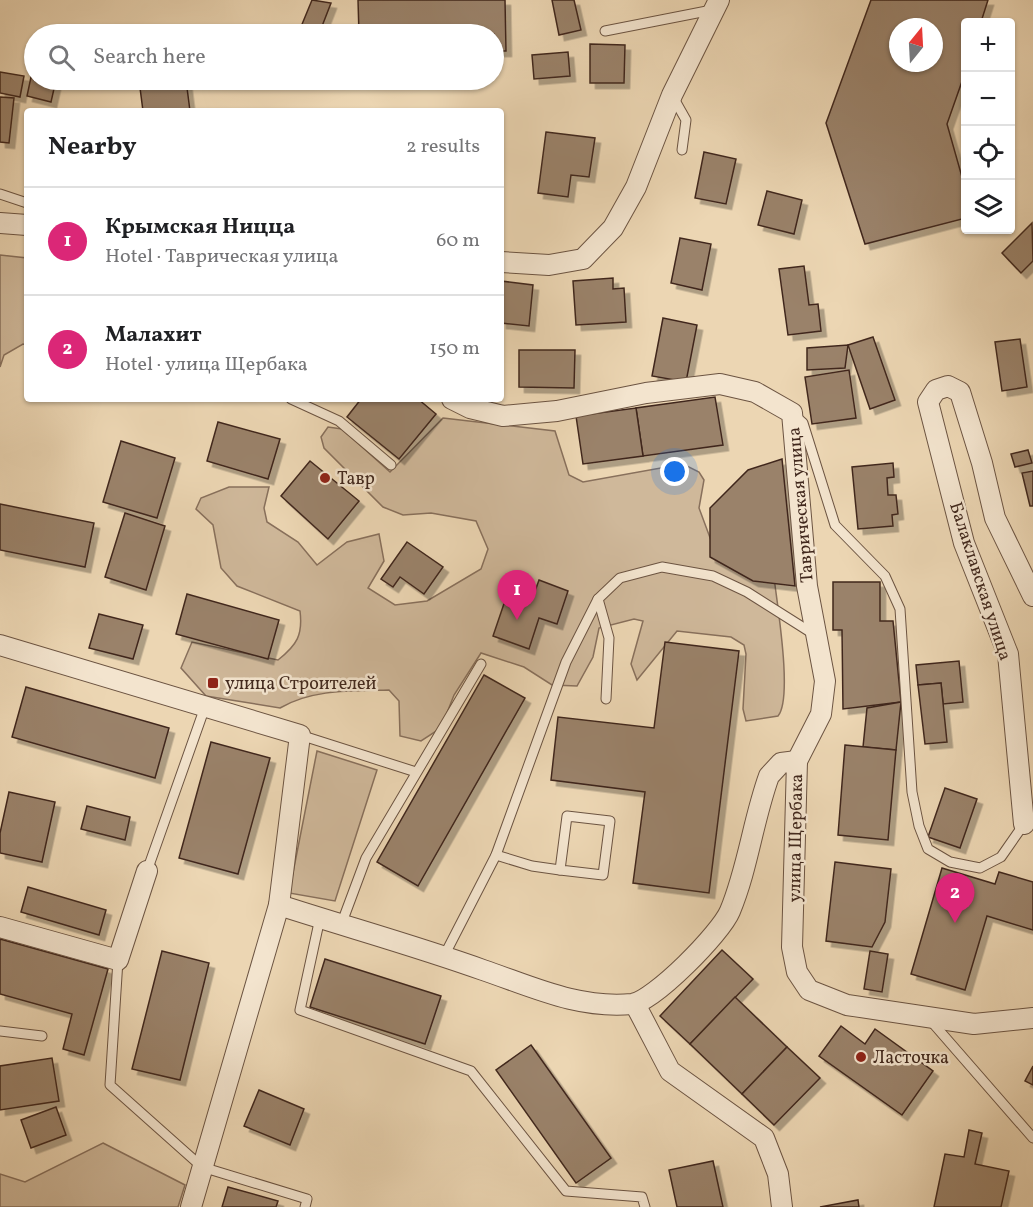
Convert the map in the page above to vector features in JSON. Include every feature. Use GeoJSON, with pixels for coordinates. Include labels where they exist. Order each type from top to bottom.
{"type":"FeatureCollection","features":[{"type":"Feature","properties":{"kind":"street"},"geometry":{"type":"LineString","coordinates":[[504,262],[549,265],[583,259],[613,228],[636,187],[672,95],[715,5]]}},
{"type":"Feature","properties":{"kind":"street"},"geometry":{"type":"LineString","coordinates":[[0,223],[24,225]]}},
{"type":"Feature","properties":{"kind":"street","name":"Таврическая улица"},"geometry":{"type":"LineString","coordinates":[[458,402],[470,408],[503,416],[557,411],[646,393],[720,384],[756,392],[792,413],[807,586],[825,681],[821,714],[797,761]]}},
{"type":"Feature","properties":{"kind":"street","name":"Балаклавская улица"},"geometry":{"type":"LineString","coordinates":[[1024,824],[1008,654],[964,543],[928,402],[936,390],[948,386],[960,392],[982,463],[995,518],[1033,597]]}},
{"type":"Feature","properties":{"kind":"street"},"geometry":{"type":"LineString","coordinates":[[0,645],[300,735],[279,905],[191,1207]]}},
{"type":"Feature","properties":{"kind":"street","name":"улица Щербака"},"geometry":{"type":"LineString","coordinates":[[636,1004],[674,976],[717,931],[730,912],[769,776],[781,763],[797,761],[792,947],[797,972],[809,990],[847,1005],[930,1019],[974,1024],[1033,1018]]}},
{"type":"Feature","properties":{"kind":"street"},"geometry":{"type":"LineString","coordinates":[[0,927],[118,960],[147,871]]}},
{"type":"Feature","properties":{"kind":"street"},"geometry":{"type":"LineString","coordinates":[[279,905],[483,969],[536,991],[584,1004],[636,1004],[670,1071],[764,1138],[778,1174],[783,1207]]}},
{"type":"Feature","properties":{"kind":"lane"},"geometry":{"type":"LineString","coordinates":[[604,31],[715,5]]}},
{"type":"Feature","properties":{"kind":"lane"},"geometry":{"type":"LineString","coordinates":[[672,95],[687,120],[682,150]]}},
{"type":"Feature","properties":{"kind":"lane"},"geometry":{"type":"LineString","coordinates":[[0,194],[24,202]]}},
{"type":"Feature","properties":{"kind":"lane"},"geometry":{"type":"LineString","coordinates":[[298,402],[339,421],[391,465]]}},
{"type":"Feature","properties":{"kind":"lane","name":"Балаклавская улица"},"geometry":{"type":"LineString","coordinates":[[792,413],[803,423],[810,452],[835,525],[885,576],[900,609],[912,792],[919,826],[928,849],[950,862],[980,868],[1001,857],[1024,824]]}},
{"type":"Feature","properties":{"kind":"lane"},"geometry":{"type":"LineString","coordinates":[[443,958],[496,855],[566,662],[598,599],[620,578],[662,567],[713,576],[747,592],[817,636]]}},
{"type":"Feature","properties":{"kind":"lane"},"geometry":{"type":"LineString","coordinates":[[598,599],[609,638],[606,699]]}},
{"type":"Feature","properties":{"kind":"lane"},"geometry":{"type":"LineString","coordinates":[[341,925],[366,858],[481,664]]}},
{"type":"Feature","properties":{"kind":"lane"},"geometry":{"type":"LineString","coordinates":[[147,871],[205,707]]}},
{"type":"Feature","properties":{"kind":"lane"},"geometry":{"type":"LineString","coordinates":[[300,735],[416,772]]}},
{"type":"Feature","properties":{"kind":"lane"},"geometry":{"type":"LineString","coordinates":[[496,855],[532,866],[560,870],[603,875],[610,822],[567,816],[560,870]]}},
{"type":"Feature","properties":{"kind":"lane"},"geometry":{"type":"LineString","coordinates":[[320,918],[300,1010],[471,1071],[566,1191],[642,1197],[645,1207]]}},
{"type":"Feature","properties":{"kind":"lane"},"geometry":{"type":"LineString","coordinates":[[118,960],[110,1085],[202,1167],[307,1199],[305,1207]]}},
{"type":"Feature","properties":{"kind":"lane"},"geometry":{"type":"LineString","coordinates":[[930,1019],[1033,1138]]}},
{"type":"Feature","properties":{"kind":"lane"},"geometry":{"type":"LineString","coordinates":[[0,1031],[42,1036]]}},
{"type":"Feature","properties":{"kind":"shaded area"},"geometry":{"type":"Polygon","coordinates":[[[0,255],[24,258],[24,344],[4,355],[0,367],[0,255]]]}},
{"type":"Feature","properties":{"kind":"shaded area"},"geometry":{"type":"Polygon","coordinates":[[[443,418],[555,431],[569,475],[583,482],[683,464],[699,472],[704,480],[699,508],[712,543],[774,577],[784,671],[782,706],[778,716],[746,721],[743,709],[746,654],[744,645],[731,637],[677,631],[637,680],[631,664],[643,621],[634,619],[599,628],[593,657],[577,686],[552,685],[524,667],[481,653],[454,695],[441,728],[421,741],[400,736],[399,701],[389,690],[319,694],[305,697],[280,708],[206,696],[181,668],[192,642],[278,660],[297,639],[301,619],[300,611],[237,586],[221,568],[213,525],[196,509],[201,498],[229,487],[269,487],[264,508],[267,522],[298,542],[317,565],[347,542],[379,534],[384,561],[368,588],[395,605],[427,601],[481,569],[488,549],[476,521],[431,513],[403,515],[383,507],[324,448],[321,437],[328,427],[342,429],[390,472],[443,418]]]}},
{"type":"Feature","properties":{"kind":"shaded area"},"geometry":{"type":"Polygon","coordinates":[[[317,751],[377,770],[335,901],[289,893],[317,751]]]}},
{"type":"Feature","properties":{"kind":"shaded area"},"geometry":{"type":"Polygon","coordinates":[[[103,1143],[185,1185],[178,1207],[0,1207],[0,1174],[25,1182],[103,1143]]]}},
{"type":"Feature","properties":{"kind":"building"},"geometry":{"type":"Polygon","coordinates":[[[312,0],[331,3],[323,24],[302,24],[312,0]]]}},
{"type":"Feature","properties":{"kind":"building"},"geometry":{"type":"Polygon","coordinates":[[[358,0],[505,0],[506,51],[504,51],[504,24],[359,24],[358,0]]]}},
{"type":"Feature","properties":{"kind":"building"},"geometry":{"type":"Polygon","coordinates":[[[552,0],[574,0],[581,30],[559,35],[552,0]]]}},
{"type":"Feature","properties":{"kind":"building"},"geometry":{"type":"Polygon","coordinates":[[[871,0],[988,0],[982,18],[961,18],[961,84],[947,124],[961,173],[961,219],[865,244],[826,123],[871,0]]]}},
{"type":"Feature","properties":{"kind":"building"},"geometry":{"type":"Polygon","coordinates":[[[590,44],[625,45],[624,83],[590,83],[590,44]]]}},
{"type":"Feature","properties":{"kind":"building"},"geometry":{"type":"Polygon","coordinates":[[[568,52],[570,76],[534,79],[532,55],[568,52]]]}},
{"type":"Feature","properties":{"kind":"building"},"geometry":{"type":"Polygon","coordinates":[[[0,72],[24,76],[20,97],[0,93],[0,72]]]}},
{"type":"Feature","properties":{"kind":"building"},"geometry":{"type":"Polygon","coordinates":[[[28,90],[54,90],[51,102],[27,96],[28,90]]]}},
{"type":"Feature","properties":{"kind":"building"},"geometry":{"type":"Polygon","coordinates":[[[140,90],[187,90],[190,108],[143,108],[140,90]]]}},
{"type":"Feature","properties":{"kind":"building"},"geometry":{"type":"Polygon","coordinates":[[[0,97],[14,98],[9,143],[0,142],[0,97]]]}},
{"type":"Feature","properties":{"kind":"building"},"geometry":{"type":"Polygon","coordinates":[[[546,132],[595,138],[589,177],[571,175],[568,197],[538,193],[546,132]]]}},
{"type":"Feature","properties":{"kind":"building"},"geometry":{"type":"Polygon","coordinates":[[[704,152],[736,159],[726,204],[695,198],[704,152]]]}},
{"type":"Feature","properties":{"kind":"building"},"geometry":{"type":"Polygon","coordinates":[[[767,191],[802,200],[794,234],[758,225],[767,191]]]}},
{"type":"Feature","properties":{"kind":"building"},"geometry":{"type":"Polygon","coordinates":[[[1032,223],[1033,261],[1021,273],[1002,253],[1032,223]]]}},
{"type":"Feature","properties":{"kind":"building"},"geometry":{"type":"Polygon","coordinates":[[[680,238],[711,244],[702,290],[671,283],[680,238]]]}},
{"type":"Feature","properties":{"kind":"building"},"geometry":{"type":"Polygon","coordinates":[[[804,266],[809,305],[818,304],[821,331],[788,335],[779,269],[804,266]]]}},
{"type":"Feature","properties":{"kind":"building"},"geometry":{"type":"Polygon","coordinates":[[[613,278],[613,289],[624,288],[626,322],[576,325],[573,281],[613,278]]]}},
{"type":"Feature","properties":{"kind":"building"},"geometry":{"type":"Polygon","coordinates":[[[504,281],[533,285],[529,326],[504,323],[504,281]]]}},
{"type":"Feature","properties":{"kind":"building"},"geometry":{"type":"Polygon","coordinates":[[[663,318],[697,325],[686,382],[652,376],[663,318]]]}},
{"type":"Feature","properties":{"kind":"building"},"geometry":{"type":"Polygon","coordinates":[[[873,337],[895,400],[870,409],[848,345],[873,337]]]}},
{"type":"Feature","properties":{"kind":"building"},"geometry":{"type":"Polygon","coordinates":[[[1020,339],[1027,387],[1002,391],[995,342],[1020,339]]]}},
{"type":"Feature","properties":{"kind":"building"},"geometry":{"type":"Polygon","coordinates":[[[848,345],[845,368],[807,370],[807,348],[848,345]]]}},
{"type":"Feature","properties":{"kind":"building"},"geometry":{"type":"Polygon","coordinates":[[[519,350],[575,350],[574,388],[519,387],[519,350]]]}},
{"type":"Feature","properties":{"kind":"building"},"geometry":{"type":"Polygon","coordinates":[[[849,370],[856,418],[812,424],[805,377],[849,370]]]}},
{"type":"Feature","properties":{"kind":"building"},"geometry":{"type":"Polygon","coordinates":[[[715,397],[723,445],[643,456],[636,408],[715,397]]]}},
{"type":"Feature","properties":{"kind":"building"},"geometry":{"type":"Polygon","coordinates":[[[359,402],[422,402],[436,414],[399,459],[347,417],[359,402]]]}},
{"type":"Feature","properties":{"kind":"building"},"geometry":{"type":"Polygon","coordinates":[[[636,408],[643,456],[583,464],[576,416],[636,408]]]}},
{"type":"Feature","properties":{"kind":"building"},"geometry":{"type":"Polygon","coordinates":[[[218,422],[280,439],[268,479],[207,461],[218,422]]]}},
{"type":"Feature","properties":{"kind":"building"},"geometry":{"type":"Polygon","coordinates":[[[121,441],[175,458],[157,518],[103,502],[121,441]]]}},
{"type":"Feature","properties":{"kind":"building"},"geometry":{"type":"Polygon","coordinates":[[[1028,450],[1032,463],[1015,467],[1011,454],[1028,450]]]}},
{"type":"Feature","properties":{"kind":"building"},"geometry":{"type":"Polygon","coordinates":[[[782,459],[795,586],[753,581],[710,557],[710,508],[748,470],[782,459]]]}},
{"type":"Feature","properties":{"kind":"building"},"geometry":{"type":"Polygon","coordinates":[[[310,461],[359,501],[328,539],[281,496],[310,461]]]}},
{"type":"Feature","properties":{"kind":"building"},"geometry":{"type":"Polygon","coordinates":[[[893,463],[894,477],[887,478],[888,495],[896,495],[898,514],[892,515],[893,526],[858,529],[852,467],[893,463]]]}},
{"type":"Feature","properties":{"kind":"building"},"geometry":{"type":"Polygon","coordinates":[[[1033,471],[1033,506],[1030,506],[1022,473],[1033,471]]]}},
{"type":"Feature","properties":{"kind":"building"},"geometry":{"type":"Polygon","coordinates":[[[0,504],[94,523],[85,567],[0,550],[0,504]]]}},
{"type":"Feature","properties":{"kind":"building"},"geometry":{"type":"Polygon","coordinates":[[[125,513],[165,526],[146,590],[105,577],[125,513]]]}},
{"type":"Feature","properties":{"kind":"building"},"geometry":{"type":"Polygon","coordinates":[[[407,542],[443,567],[424,594],[400,577],[393,587],[381,579],[407,542]]]}},
{"type":"Feature","properties":{"kind":"building"},"geometry":{"type":"Polygon","coordinates":[[[539,580],[568,591],[557,624],[539,618],[529,649],[493,636],[509,589],[533,597],[539,580]]]}},
{"type":"Feature","properties":{"kind":"building"},"geometry":{"type":"Polygon","coordinates":[[[833,582],[880,582],[880,621],[893,621],[901,702],[843,709],[842,630],[833,630],[833,582]]]}},
{"type":"Feature","properties":{"kind":"building"},"geometry":{"type":"Polygon","coordinates":[[[187,594],[279,620],[268,659],[176,634],[187,594]]]}},
{"type":"Feature","properties":{"kind":"building"},"geometry":{"type":"Polygon","coordinates":[[[99,614],[143,625],[133,659],[89,648],[99,614]]]}},
{"type":"Feature","properties":{"kind":"building"},"geometry":{"type":"Polygon","coordinates":[[[665,642],[739,651],[709,893],[633,883],[645,792],[551,780],[558,717],[654,728],[665,642]]]}},
{"type":"Feature","properties":{"kind":"building"},"geometry":{"type":"Polygon","coordinates":[[[959,661],[963,702],[943,704],[941,683],[918,685],[916,665],[959,661]]]}},
{"type":"Feature","properties":{"kind":"building"},"geometry":{"type":"Polygon","coordinates":[[[484,675],[525,698],[418,886],[377,862],[484,675]]]}},
{"type":"Feature","properties":{"kind":"building"},"geometry":{"type":"Polygon","coordinates":[[[941,683],[947,742],[925,744],[918,685],[941,683]]]}},
{"type":"Feature","properties":{"kind":"building"},"geometry":{"type":"Polygon","coordinates":[[[26,687],[169,728],[155,778],[12,737],[26,687]]]}},
{"type":"Feature","properties":{"kind":"building"},"geometry":{"type":"Polygon","coordinates":[[[901,702],[896,750],[863,747],[867,708],[901,702]]]}},
{"type":"Feature","properties":{"kind":"building"},"geometry":{"type":"Polygon","coordinates":[[[211,742],[270,758],[238,874],[179,858],[211,742]]]}},
{"type":"Feature","properties":{"kind":"building"},"geometry":{"type":"Polygon","coordinates":[[[845,745],[896,750],[888,840],[838,835],[845,745]]]}},
{"type":"Feature","properties":{"kind":"building"},"geometry":{"type":"Polygon","coordinates":[[[945,788],[977,799],[960,848],[928,837],[945,788]]]}},
{"type":"Feature","properties":{"kind":"building"},"geometry":{"type":"Polygon","coordinates":[[[9,792],[55,802],[42,862],[0,853],[0,833],[9,792]]]}},
{"type":"Feature","properties":{"kind":"building"},"geometry":{"type":"Polygon","coordinates":[[[87,806],[130,817],[125,840],[81,829],[87,806]]]}},
{"type":"Feature","properties":{"kind":"building"},"geometry":{"type":"Polygon","coordinates":[[[835,862],[891,869],[885,922],[872,947],[826,941],[835,862]]]}},
{"type":"Feature","properties":{"kind":"building"},"geometry":{"type":"Polygon","coordinates":[[[942,868],[995,884],[999,872],[1033,882],[1033,930],[987,916],[965,990],[911,974],[942,868]]]}},
{"type":"Feature","properties":{"kind":"building"},"geometry":{"type":"Polygon","coordinates":[[[28,887],[106,910],[99,935],[21,912],[28,887]]]}},
{"type":"Feature","properties":{"kind":"building"},"geometry":{"type":"Polygon","coordinates":[[[0,939],[108,969],[84,1055],[63,1049],[72,1014],[0,994],[0,939]]]}},
{"type":"Feature","properties":{"kind":"building"},"geometry":{"type":"Polygon","coordinates":[[[722,950],[753,979],[690,1044],[660,1016],[722,950]]]}},
{"type":"Feature","properties":{"kind":"building"},"geometry":{"type":"Polygon","coordinates":[[[162,951],[209,963],[180,1080],[132,1069],[162,951]]]}},
{"type":"Feature","properties":{"kind":"building"},"geometry":{"type":"Polygon","coordinates":[[[870,951],[888,954],[882,992],[864,989],[870,951]]]}},
{"type":"Feature","properties":{"kind":"building"},"geometry":{"type":"Polygon","coordinates":[[[325,959],[441,996],[425,1044],[310,1007],[325,959]]]}},
{"type":"Feature","properties":{"kind":"building"},"geometry":{"type":"Polygon","coordinates":[[[735,997],[787,1047],[742,1094],[690,1044],[735,997]]]}},
{"type":"Feature","properties":{"kind":"building"},"geometry":{"type":"Polygon","coordinates":[[[841,1026],[865,1044],[875,1029],[933,1071],[902,1115],[819,1056],[841,1026]]]}},
{"type":"Feature","properties":{"kind":"building"},"geometry":{"type":"Polygon","coordinates":[[[531,1045],[611,1158],[576,1183],[496,1070],[531,1045]]]}},
{"type":"Feature","properties":{"kind":"building"},"geometry":{"type":"Polygon","coordinates":[[[787,1047],[820,1078],[774,1125],[742,1094],[787,1047]]]}},
{"type":"Feature","properties":{"kind":"building"},"geometry":{"type":"Polygon","coordinates":[[[52,1058],[59,1101],[0,1110],[0,1066],[52,1058]]]}},
{"type":"Feature","properties":{"kind":"building"},"geometry":{"type":"Polygon","coordinates":[[[1033,1066],[1033,1085],[1025,1081],[1033,1066]]]}},
{"type":"Feature","properties":{"kind":"building"},"geometry":{"type":"Polygon","coordinates":[[[259,1090],[304,1109],[290,1145],[244,1126],[259,1090]]]}},
{"type":"Feature","properties":{"kind":"building"},"geometry":{"type":"Polygon","coordinates":[[[56,1107],[66,1135],[31,1148],[21,1120],[56,1107]]]}},
{"type":"Feature","properties":{"kind":"building"},"geometry":{"type":"Polygon","coordinates":[[[969,1130],[982,1133],[975,1164],[1009,1171],[1001,1207],[934,1207],[945,1154],[964,1157],[969,1130]]]}},
{"type":"Feature","properties":{"kind":"building"},"geometry":{"type":"Polygon","coordinates":[[[713,1161],[723,1207],[677,1207],[669,1170],[713,1161]]]}},
{"type":"Feature","properties":{"kind":"building"},"geometry":{"type":"Polygon","coordinates":[[[228,1187],[278,1201],[276,1207],[222,1207],[228,1187]]]}},
{"type":"Feature","properties":{"kind":"building"},"geometry":{"type":"Polygon","coordinates":[[[858,1200],[859,1207],[820,1207],[858,1200]]]}},
{"type":"Feature","properties":{"kind":"place","name":"Тавр"},"geometry":{"type":"Point","coordinates":[325,478]}},
{"type":"Feature","properties":{"kind":"place","name":"Крымская Ницца"},"geometry":{"type":"Point","coordinates":[517,620]}},
{"type":"Feature","properties":{"kind":"place","name":"улица Строителей"},"geometry":{"type":"Point","coordinates":[213,683]}},
{"type":"Feature","properties":{"kind":"place","name":"Малахит"},"geometry":{"type":"Point","coordinates":[955,923]}},
{"type":"Feature","properties":{"kind":"place","name":"Ласточка"},"geometry":{"type":"Point","coordinates":[861,1057]}}]}
